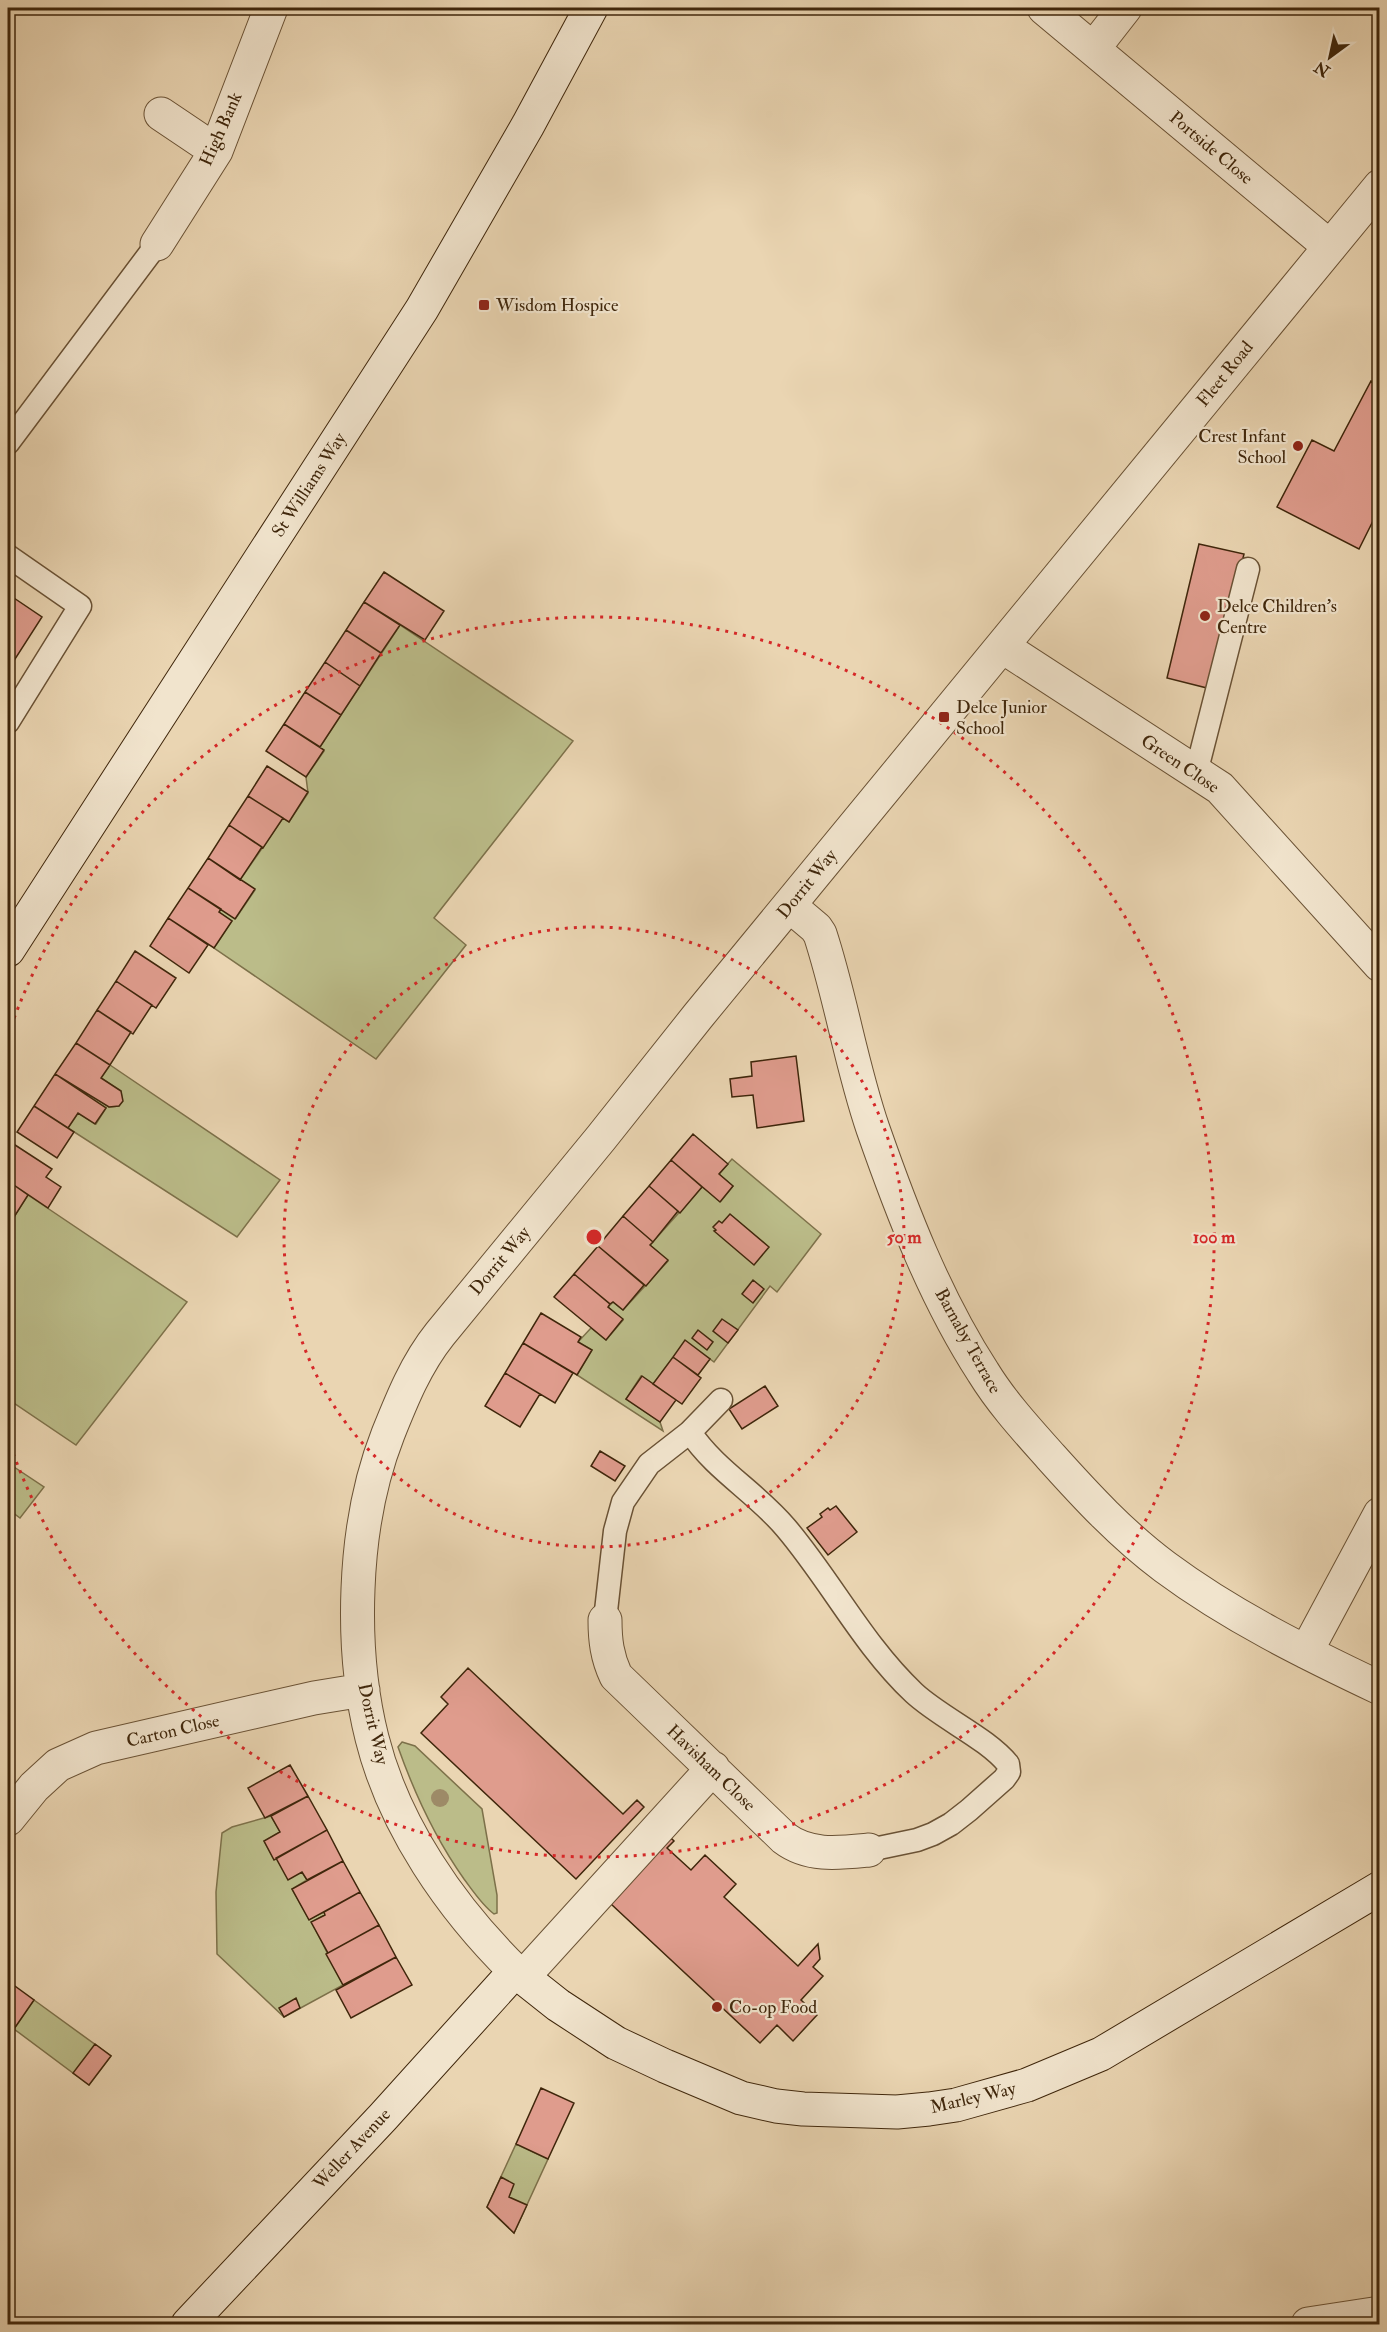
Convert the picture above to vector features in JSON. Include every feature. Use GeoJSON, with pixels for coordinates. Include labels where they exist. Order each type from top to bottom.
{"type":"FeatureCollection","features":[{"type":"Feature","properties":{"kind":"street","name":"High Bank"},"geometry":{"type":"LineString","coordinates":[[157,244],[216,151],[272,8]]}},
{"type":"Feature","properties":{"kind":"street","name":"St Williams Way"},"geometry":{"type":"LineString","coordinates":[[8,950],[422,309],[523,135],[591,8]]}},
{"type":"Feature","properties":{"kind":"street","name":"Portside Close"},"geometry":{"type":"LineString","coordinates":[[1044,8],[1330,247]]}},
{"type":"Feature","properties":{"kind":"street"},"geometry":{"type":"LineString","coordinates":[[1093,49],[1125,8]]}},
{"type":"Feature","properties":{"kind":"street"},"geometry":{"type":"LineString","coordinates":[[161,114],[216,151]]}},
{"type":"Feature","properties":{"kind":"street","name":"Fleet Road"},"geometry":{"type":"LineString","coordinates":[[1003,647],[1380,186]]}},
{"type":"Feature","properties":{"kind":"street","name":"Green Close"},"geometry":{"type":"LineString","coordinates":[[1003,647],[1220,788],[1380,965]]}},
{"type":"Feature","properties":{"kind":"street","name":"Dorrit Way"},"geometry":{"type":"LineString","coordinates":[[519,1974],[484,1939],[433,1871],[394,1800],[375,1748],[363,1690],[357,1607],[364,1523],[377,1464],[396,1414],[416,1371],[440,1334],[1003,647]]}},
{"type":"Feature","properties":{"kind":"street","name":"Barnaby Terrace"},"geometry":{"type":"LineString","coordinates":[[790,906],[820,934],[857,1078],[902,1206],[928,1267],[960,1332],[1001,1400],[1083,1493],[1165,1567],[1201,1591],[1306,1652],[1380,1688]]}},
{"type":"Feature","properties":{"kind":"street"},"geometry":{"type":"LineString","coordinates":[[1306,1652],[1380,1514]]}},
{"type":"Feature","properties":{"kind":"street","name":"Havisham Close"},"geometry":{"type":"LineString","coordinates":[[605,1620],[608,1659],[616,1676],[784,1838],[797,1847],[822,1852],[869,1850]]}},
{"type":"Feature","properties":{"kind":"street","name":"Carton Close"},"geometry":{"type":"LineString","coordinates":[[8,1819],[46,1775],[72,1757],[88,1751],[314,1698],[363,1690]]}},
{"type":"Feature","properties":{"kind":"street","name":"Weller Avenue"},"geometry":{"type":"LineString","coordinates":[[188,2325],[713,1768]]}},
{"type":"Feature","properties":{"kind":"street","name":"Marley Way"},"geometry":{"type":"LineString","coordinates":[[519,1974],[567,2012],[616,2043],[741,2098],[802,2109],[897,2112],[929,2109],[956,2105],[1027,2085],[1092,2058],[1380,1888]]}},
{"type":"Feature","properties":{"kind":"street"},"geometry":{"type":"LineString","coordinates":[[1308,2325],[1380,2313]]}},
{"type":"Feature","properties":{"kind":"lane"},"geometry":{"type":"LineString","coordinates":[[8,443],[157,244]]}},
{"type":"Feature","properties":{"kind":"lane"},"geometry":{"type":"LineString","coordinates":[[8,556],[80,606],[8,722]]}},
{"type":"Feature","properties":{"kind":"lane"},"geometry":{"type":"LineString","coordinates":[[1196,773],[1248,569]]}},
{"type":"Feature","properties":{"kind":"lane"},"geometry":{"type":"LineString","coordinates":[[605,1620],[615,1531],[624,1502],[649,1464],[690,1432],[721,1400]]}},
{"type":"Feature","properties":{"kind":"lane"},"geometry":{"type":"LineString","coordinates":[[690,1432],[702,1449],[785,1527],[891,1670],[933,1709],[1008,1764],[1009,1772],[1004,1779],[951,1824],[917,1840],[869,1850]]}},
{"type":"Feature","properties":{"kind":"green space"},"geometry":{"type":"Polygon","coordinates":[[[400,625],[573,741],[434,918],[466,945],[376,1059],[214,948],[232,921],[219,912],[221,909],[236,918],[255,890],[240,880],[283,818],[289,822],[308,793],[306,777],[324,751],[320,747],[400,625]]]}},
{"type":"Feature","properties":{"kind":"green space"},"geometry":{"type":"Polygon","coordinates":[[[110,1065],[280,1180],[237,1237],[68,1128],[78,1113],[96,1124],[106,1108],[90,1097],[91,1095],[109,1107],[119,1106],[122,1101],[121,1091],[101,1078],[110,1065]]]}},
{"type":"Feature","properties":{"kind":"green space"},"geometry":{"type":"Polygon","coordinates":[[[732,1159],[821,1234],[777,1292],[770,1286],[714,1362],[710,1359],[698,1375],[673,1358],[653,1384],[641,1376],[626,1399],[660,1422],[663,1431],[577,1375],[592,1350],[578,1342],[591,1328],[606,1340],[623,1320],[608,1307],[613,1302],[623,1310],[668,1261],[650,1245],[702,1187],[721,1201],[733,1186],[719,1174],[732,1159]]]}},
{"type":"Feature","properties":{"kind":"green space"},"geometry":{"type":"Polygon","coordinates":[[[28,1195],[187,1302],[76,1445],[8,1399],[8,1226],[28,1195]]]}},
{"type":"Feature","properties":{"kind":"green space"},"geometry":{"type":"Polygon","coordinates":[[[8,1463],[44,1487],[20,1518],[8,1509],[8,1463]]]}},
{"type":"Feature","properties":{"kind":"green space"},"geometry":{"type":"Polygon","coordinates":[[[402,1742],[415,1746],[482,1809],[497,1895],[497,1913],[494,1914],[474,1893],[435,1832],[411,1782],[398,1747],[402,1742]]]}},
{"type":"Feature","properties":{"kind":"green space"},"geometry":{"type":"Polygon","coordinates":[[[271,1816],[280,1832],[264,1841],[274,1859],[302,1872],[307,1880],[292,1889],[309,1919],[324,1912],[325,1915],[312,1922],[343,1985],[284,2017],[217,1954],[216,1892],[222,1833],[232,1827],[271,1816]]]}},
{"type":"Feature","properties":{"kind":"green space"},"geometry":{"type":"Polygon","coordinates":[[[34,2000],[111,2056],[89,2085],[14,2029],[34,2000]]]}},
{"type":"Feature","properties":{"kind":"green space"},"geometry":{"type":"Polygon","coordinates":[[[516,2144],[548,2159],[514,2233],[487,2207],[516,2144]]]}},
{"type":"Feature","properties":{"kind":"building"},"geometry":{"type":"Polygon","coordinates":[[[1371,381],[1380,385],[1380,519],[1375,517],[1359,549],[1277,507],[1312,440],[1334,451],[1371,381]]]}},
{"type":"Feature","properties":{"kind":"building","name":"Delce Children's Centre"},"geometry":{"type":"Polygon","coordinates":[[[1199,544],[1244,554],[1211,689],[1167,678],[1199,544]]]}},
{"type":"Feature","properties":{"kind":"building"},"geometry":{"type":"Polygon","coordinates":[[[384,572],[444,611],[425,640],[364,602],[384,572]]]}},
{"type":"Feature","properties":{"kind":"building"},"geometry":{"type":"Polygon","coordinates":[[[8,594],[42,617],[8,670],[8,594]]]}},
{"type":"Feature","properties":{"kind":"building"},"geometry":{"type":"Polygon","coordinates":[[[364,602],[400,625],[381,653],[346,630],[364,602]]]}},
{"type":"Feature","properties":{"kind":"building"},"geometry":{"type":"Polygon","coordinates":[[[346,630],[381,653],[360,686],[325,662],[346,630]]]}},
{"type":"Feature","properties":{"kind":"building"},"geometry":{"type":"Polygon","coordinates":[[[325,662],[360,686],[341,715],[305,692],[325,662]]]}},
{"type":"Feature","properties":{"kind":"building"},"geometry":{"type":"Polygon","coordinates":[[[305,692],[341,715],[320,747],[284,724],[305,692]]]}},
{"type":"Feature","properties":{"kind":"building"},"geometry":{"type":"Polygon","coordinates":[[[284,724],[324,750],[306,777],[266,751],[284,724]]]}},
{"type":"Feature","properties":{"kind":"building"},"geometry":{"type":"Polygon","coordinates":[[[267,766],[308,792],[289,822],[248,796],[267,766]]]}},
{"type":"Feature","properties":{"kind":"building"},"geometry":{"type":"Polygon","coordinates":[[[248,796],[283,818],[263,848],[229,825],[248,796]]]}},
{"type":"Feature","properties":{"kind":"building"},"geometry":{"type":"Polygon","coordinates":[[[229,825],[262,847],[240,880],[208,858],[229,825]]]}},
{"type":"Feature","properties":{"kind":"building"},"geometry":{"type":"Polygon","coordinates":[[[208,858],[255,889],[235,919],[188,888],[208,858]]]}},
{"type":"Feature","properties":{"kind":"building"},"geometry":{"type":"Polygon","coordinates":[[[188,888],[221,909],[219,912],[232,921],[214,948],[168,918],[188,888]]]}},
{"type":"Feature","properties":{"kind":"building"},"geometry":{"type":"Polygon","coordinates":[[[168,918],[208,945],[189,973],[150,946],[168,918]]]}},
{"type":"Feature","properties":{"kind":"building"},"geometry":{"type":"Polygon","coordinates":[[[135,951],[176,978],[156,1008],[116,981],[135,951]]]}},
{"type":"Feature","properties":{"kind":"building"},"geometry":{"type":"Polygon","coordinates":[[[116,981],[152,1005],[133,1034],[97,1010],[116,981]]]}},
{"type":"Feature","properties":{"kind":"building"},"geometry":{"type":"Polygon","coordinates":[[[97,1010],[131,1032],[110,1065],[76,1043],[97,1010]]]}},
{"type":"Feature","properties":{"kind":"building"},"geometry":{"type":"Polygon","coordinates":[[[76,1043],[110,1065],[101,1078],[121,1091],[123,1101],[119,1106],[109,1107],[55,1074],[76,1043]]]}},
{"type":"Feature","properties":{"kind":"building"},"geometry":{"type":"Polygon","coordinates":[[[796,1056],[804,1121],[757,1128],[753,1095],[732,1097],[730,1079],[752,1076],[751,1062],[796,1056]]]}},
{"type":"Feature","properties":{"kind":"building"},"geometry":{"type":"Polygon","coordinates":[[[55,1074],[106,1108],[95,1124],[78,1113],[68,1128],[34,1106],[55,1074]]]}},
{"type":"Feature","properties":{"kind":"building"},"geometry":{"type":"Polygon","coordinates":[[[34,1106],[74,1132],[57,1158],[17,1132],[34,1106]]]}},
{"type":"Feature","properties":{"kind":"building"},"geometry":{"type":"Polygon","coordinates":[[[693,1134],[728,1164],[719,1174],[733,1186],[720,1202],[671,1160],[693,1134]]]}},
{"type":"Feature","properties":{"kind":"building"},"geometry":{"type":"Polygon","coordinates":[[[12,1143],[52,1169],[46,1177],[61,1187],[48,1208],[8,1181],[8,1149],[12,1143]]]}},
{"type":"Feature","properties":{"kind":"building"},"geometry":{"type":"Polygon","coordinates":[[[671,1160],[702,1187],[680,1213],[649,1186],[671,1160]]]}},
{"type":"Feature","properties":{"kind":"building"},"geometry":{"type":"Polygon","coordinates":[[[8,1181],[28,1195],[9,1225],[8,1224],[8,1181]]]}},
{"type":"Feature","properties":{"kind":"building"},"geometry":{"type":"Polygon","coordinates":[[[649,1186],[678,1211],[653,1242],[623,1216],[649,1186]]]}},
{"type":"Feature","properties":{"kind":"building"},"geometry":{"type":"Polygon","coordinates":[[[730,1214],[769,1247],[754,1265],[714,1231],[716,1230],[713,1227],[719,1221],[722,1223],[730,1214]]]}},
{"type":"Feature","properties":{"kind":"building"},"geometry":{"type":"Polygon","coordinates":[[[623,1216],[653,1242],[650,1245],[668,1260],[646,1286],[598,1246],[623,1216]]]}},
{"type":"Feature","properties":{"kind":"building"},"geometry":{"type":"Polygon","coordinates":[[[598,1246],[644,1285],[623,1310],[613,1302],[610,1304],[574,1274],[598,1246]]]}},
{"type":"Feature","properties":{"kind":"building"},"geometry":{"type":"Polygon","coordinates":[[[574,1274],[610,1304],[608,1307],[623,1319],[606,1340],[554,1297],[574,1274]]]}},
{"type":"Feature","properties":{"kind":"building"},"geometry":{"type":"Polygon","coordinates":[[[753,1280],[764,1289],[753,1303],[742,1294],[753,1280]]]}},
{"type":"Feature","properties":{"kind":"building"},"geometry":{"type":"Polygon","coordinates":[[[541,1313],[581,1337],[578,1342],[592,1350],[577,1375],[523,1343],[541,1313]]]}},
{"type":"Feature","properties":{"kind":"building"},"geometry":{"type":"Polygon","coordinates":[[[722,1319],[738,1330],[728,1343],[713,1331],[722,1319]]]}},
{"type":"Feature","properties":{"kind":"building"},"geometry":{"type":"Polygon","coordinates":[[[698,1330],[713,1342],[707,1350],[692,1338],[698,1330]]]}},
{"type":"Feature","properties":{"kind":"building"},"geometry":{"type":"Polygon","coordinates":[[[685,1340],[710,1359],[698,1375],[673,1357],[685,1340]]]}},
{"type":"Feature","properties":{"kind":"building"},"geometry":{"type":"Polygon","coordinates":[[[523,1343],[573,1373],[555,1403],[505,1373],[523,1343]]]}},
{"type":"Feature","properties":{"kind":"building"},"geometry":{"type":"Polygon","coordinates":[[[673,1357],[701,1378],[682,1404],[653,1384],[673,1357]]]}},
{"type":"Feature","properties":{"kind":"building"},"geometry":{"type":"Polygon","coordinates":[[[505,1373],[540,1394],[520,1427],[485,1406],[505,1373]]]}},
{"type":"Feature","properties":{"kind":"building"},"geometry":{"type":"Polygon","coordinates":[[[642,1376],[676,1400],[660,1422],[626,1399],[642,1376]]]}},
{"type":"Feature","properties":{"kind":"building"},"geometry":{"type":"Polygon","coordinates":[[[765,1386],[778,1406],[742,1429],[729,1409],[765,1386]]]}},
{"type":"Feature","properties":{"kind":"building"},"geometry":{"type":"Polygon","coordinates":[[[600,1451],[625,1466],[615,1481],[591,1466],[600,1451]]]}},
{"type":"Feature","properties":{"kind":"building"},"geometry":{"type":"Polygon","coordinates":[[[836,1506],[857,1532],[828,1555],[807,1528],[822,1517],[820,1514],[836,1506]]]}},
{"type":"Feature","properties":{"kind":"building"},"geometry":{"type":"Polygon","coordinates":[[[468,1668],[623,1814],[637,1800],[644,1807],[576,1879],[421,1733],[448,1704],[441,1697],[468,1668]]]}},
{"type":"Feature","properties":{"kind":"building"},"geometry":{"type":"Polygon","coordinates":[[[290,1765],[308,1796],[265,1818],[248,1788],[290,1765]]]}},
{"type":"Feature","properties":{"kind":"building"},"geometry":{"type":"Polygon","coordinates":[[[308,1796],[327,1830],[274,1860],[264,1841],[280,1832],[271,1816],[308,1796]]]}},
{"type":"Feature","properties":{"kind":"building"},"geometry":{"type":"Polygon","coordinates":[[[327,1830],[343,1861],[307,1880],[302,1872],[288,1880],[276,1858],[327,1830]]]}},
{"type":"Feature","properties":{"kind":"building"},"geometry":{"type":"Polygon","coordinates":[[[671,1838],[674,1841],[667,1848],[691,1870],[705,1855],[736,1884],[724,1897],[798,1966],[818,1944],[820,1959],[813,1967],[823,1976],[801,2000],[817,2015],[793,2041],[777,2025],[760,2043],[611,1904],[671,1838]]]}},
{"type":"Feature","properties":{"kind":"building"},"geometry":{"type":"Polygon","coordinates":[[[343,1861],[360,1892],[309,1920],[292,1889],[343,1861]]]}},
{"type":"Feature","properties":{"kind":"building"},"geometry":{"type":"Polygon","coordinates":[[[360,1892],[379,1925],[328,1953],[311,1922],[360,1892]]]}},
{"type":"Feature","properties":{"kind":"building"},"geometry":{"type":"Polygon","coordinates":[[[379,1925],[396,1957],[343,1985],[326,1954],[379,1925]]]}},
{"type":"Feature","properties":{"kind":"building"},"geometry":{"type":"Polygon","coordinates":[[[396,1957],[412,1985],[351,2018],[336,1990],[396,1957]]]}},
{"type":"Feature","properties":{"kind":"building"},"geometry":{"type":"Polygon","coordinates":[[[8,1981],[34,2000],[14,2029],[8,2024],[8,1981]]]}},
{"type":"Feature","properties":{"kind":"building"},"geometry":{"type":"Polygon","coordinates":[[[296,1998],[300,2008],[284,2017],[279,2008],[296,1998]]]}},
{"type":"Feature","properties":{"kind":"building"},"geometry":{"type":"Polygon","coordinates":[[[95,2044],[111,2056],[89,2085],[73,2073],[95,2044]]]}},
{"type":"Feature","properties":{"kind":"building"},"geometry":{"type":"Polygon","coordinates":[[[541,2088],[574,2103],[548,2159],[516,2144],[541,2088]]]}},
{"type":"Feature","properties":{"kind":"building"},"geometry":{"type":"Polygon","coordinates":[[[501,2177],[514,2184],[509,2197],[527,2205],[514,2233],[487,2207],[501,2177]]]}},
{"type":"Feature","properties":{"kind":"place","name":"Wisdom Hospice"},"geometry":{"type":"Point","coordinates":[484,305]}},
{"type":"Feature","properties":{"kind":"place","name":"Crest Infant School"},"geometry":{"type":"Point","coordinates":[1298,446]}},
{"type":"Feature","properties":{"kind":"place","name":"Delce Children's Centre"},"geometry":{"type":"Point","coordinates":[1205,616]}},
{"type":"Feature","properties":{"kind":"place","name":"Delce Junior School"},"geometry":{"type":"Point","coordinates":[944,717]}},
{"type":"Feature","properties":{"kind":"place","name":"Co-op Food"},"geometry":{"type":"Point","coordinates":[717,2007]}}]}
